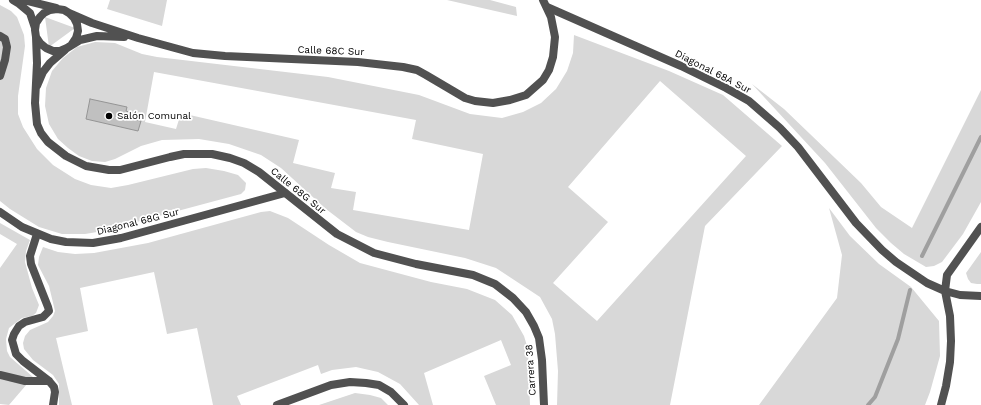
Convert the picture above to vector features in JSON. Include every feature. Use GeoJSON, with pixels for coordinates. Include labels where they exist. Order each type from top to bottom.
{"type":"FeatureCollection","features":[{"type":"Feature","properties":{"kind":"street"},"geometry":{"type":"LineString","coordinates":[[13,0],[30,13],[40,43],[46,48],[52,51],[60,51],[69,46]]}},
{"type":"Feature","properties":{"kind":"street"},"geometry":{"type":"LineString","coordinates":[[24,0],[64,10],[74,18],[78,31],[76,38],[50,63],[43,72],[35,93]]}},
{"type":"Feature","properties":{"kind":"street","name":"Calle 68C Sur"},"geometry":{"type":"LineString","coordinates":[[69,13],[92,23],[178,50],[212,55],[358,62],[398,66],[417,70],[456,93],[475,101],[496,102],[526,95],[543,80],[549,70],[553,57],[555,36],[551,17],[545,4]]}},
{"type":"Feature","properties":{"kind":"street","name":"Diagonal 68A Sur"},"geometry":{"type":"LineString","coordinates":[[545,4],[681,66],[749,101],[770,119],[798,147],[856,223],[882,250],[911,273],[927,283],[945,291],[960,295],[981,296]]}},
{"type":"Feature","properties":{"kind":"street"},"geometry":{"type":"LineString","coordinates":[[35,93],[36,23],[44,12],[57,9]]}},
{"type":"Feature","properties":{"kind":"street"},"geometry":{"type":"LineString","coordinates":[[0,36],[5,39],[7,47],[0,76]]}},
{"type":"Feature","properties":{"kind":"street","name":"Calle 68C Sur"},"geometry":{"type":"LineString","coordinates":[[69,46],[80,40],[96,36],[138,38]]}},
{"type":"Feature","properties":{"kind":"street","name":"Calle 68G Sur"},"geometry":{"type":"LineString","coordinates":[[35,93],[35,114],[41,133],[48,142],[76,162],[97,169],[120,170],[184,154],[206,154],[230,158],[244,163],[258,172],[337,234],[385,257],[462,272],[479,277],[504,290],[526,312]]}},
{"type":"Feature","properties":{"kind":"street","name":"Diagonal 68G Sur"},"geometry":{"type":"LineString","coordinates":[[0,212],[16,223],[37,234],[57,241],[92,243],[107,241],[285,193]]}},
{"type":"Feature","properties":{"kind":"street"},"geometry":{"type":"LineString","coordinates":[[941,405],[946,386],[952,341],[950,316],[945,291],[947,275],[950,268],[981,227]]}},
{"type":"Feature","properties":{"kind":"street"},"geometry":{"type":"LineString","coordinates":[[37,234],[30,256],[31,264],[49,311],[43,317],[25,322],[19,326],[12,340],[16,354],[23,362],[49,381],[54,387],[55,392],[53,405]]}},
{"type":"Feature","properties":{"kind":"street","name":"Carrera 38"},"geometry":{"type":"LineString","coordinates":[[526,312],[534,326],[541,349],[544,405]]}},
{"type":"Feature","properties":{"kind":"street"},"geometry":{"type":"LineString","coordinates":[[0,375],[25,381],[49,381]]}},
{"type":"Feature","properties":{"kind":"street"},"geometry":{"type":"LineString","coordinates":[[277,405],[331,385],[350,382],[366,382],[379,385],[404,405]]}},
{"type":"Feature","properties":{"kind":"shaded area"},"geometry":{"type":"Polygon","coordinates":[[[110,0],[167,0],[162,26],[107,9],[110,0]]]}},
{"type":"Feature","properties":{"kind":"shaded area"},"geometry":{"type":"Polygon","coordinates":[[[447,0],[490,0],[516,7],[517,16],[447,0]]]}},
{"type":"Feature","properties":{"kind":"shaded area"},"geometry":{"type":"Polygon","coordinates":[[[0,5],[11,11],[17,17],[24,35],[25,46],[18,96],[18,114],[23,127],[37,149],[53,165],[75,179],[91,185],[111,188],[193,169],[206,168],[238,175],[246,183],[245,190],[241,194],[103,231],[85,234],[62,234],[39,227],[10,209],[0,201],[0,5]]]}},
{"type":"Feature","properties":{"kind":"shaded area"},"geometry":{"type":"Polygon","coordinates":[[[45,17],[75,28],[49,47],[45,17]]]}},
{"type":"Feature","properties":{"kind":"shaded area"},"geometry":{"type":"Polygon","coordinates":[[[574,35],[669,71],[723,95],[782,146],[705,226],[670,405],[557,405],[558,371],[555,334],[552,319],[540,297],[496,268],[465,258],[388,242],[356,232],[326,209],[281,168],[261,155],[229,144],[199,139],[162,140],[141,146],[115,159],[105,162],[92,161],[79,156],[58,139],[49,124],[45,106],[46,88],[52,71],[63,58],[77,47],[95,42],[115,43],[142,54],[157,57],[328,77],[419,95],[470,114],[502,118],[523,112],[541,103],[556,89],[567,71],[573,53],[574,35]],[[154,72],[145,122],[176,129],[181,113],[299,140],[293,163],[335,173],[331,188],[356,192],[353,210],[469,230],[483,154],[412,139],[416,120],[154,72]],[[660,81],[568,187],[608,222],[553,283],[597,321],[746,156],[660,81]]]}},
{"type":"Feature","properties":{"kind":"shaded area"},"geometry":{"type":"Polygon","coordinates":[[[752,84],[784,109],[861,183],[881,207],[912,228],[981,90],[981,202],[963,234],[942,262],[934,266],[926,267],[904,254],[891,243],[876,228],[825,163],[752,84]]]}},
{"type":"Feature","properties":{"kind":"shaded area"},"geometry":{"type":"Polygon","coordinates":[[[829,208],[850,236],[879,264],[911,287],[939,321],[940,356],[925,405],[759,405],[837,298],[842,255],[829,208]]]}},
{"type":"Feature","properties":{"kind":"shaded area"},"geometry":{"type":"Polygon","coordinates":[[[270,211],[288,218],[360,263],[431,282],[467,289],[495,300],[512,315],[524,336],[528,349],[530,405],[496,405],[484,376],[511,365],[501,340],[424,373],[433,405],[419,405],[400,384],[378,372],[356,367],[332,370],[321,374],[318,365],[237,396],[241,405],[213,405],[197,328],[167,334],[154,272],[80,288],[88,331],[56,338],[72,405],[59,405],[59,384],[53,375],[33,360],[24,349],[23,343],[25,336],[30,330],[48,322],[55,311],[49,286],[38,265],[43,247],[58,252],[75,254],[94,253],[148,243],[261,212],[270,211]]]}},
{"type":"Feature","properties":{"kind":"shaded area"},"geometry":{"type":"Polygon","coordinates":[[[0,223],[30,240],[26,251],[25,262],[32,288],[39,305],[36,313],[32,316],[22,318],[9,328],[6,339],[7,351],[10,357],[33,377],[9,405],[0,404],[0,268],[17,244],[0,234],[0,223]]]}},
{"type":"Feature","properties":{"kind":"shaded area"},"geometry":{"type":"Polygon","coordinates":[[[981,252],[981,284],[971,283],[966,273],[981,252]]]}},
{"type":"Feature","properties":{"kind":"shaded area"},"geometry":{"type":"Polygon","coordinates":[[[355,393],[381,398],[388,405],[319,405],[355,393]]]}},
{"type":"Feature","properties":{"kind":"building","name":"Salón Comunal"},"geometry":{"type":"Polygon","coordinates":[[[90,99],[127,107],[126,111],[132,113],[130,119],[141,121],[138,131],[86,119],[90,99]]]}},
{"type":"Feature","properties":{"kind":"waterway"},"geometry":{"type":"LineString","coordinates":[[922,256],[981,137]]}},
{"type":"Feature","properties":{"kind":"waterway"},"geometry":{"type":"LineString","coordinates":[[868,405],[875,397],[898,339],[910,290]]}},
{"type":"Feature","properties":{"kind":"place","name":"Salón Comunal"},"geometry":{"type":"Point","coordinates":[109,116]}}]}
